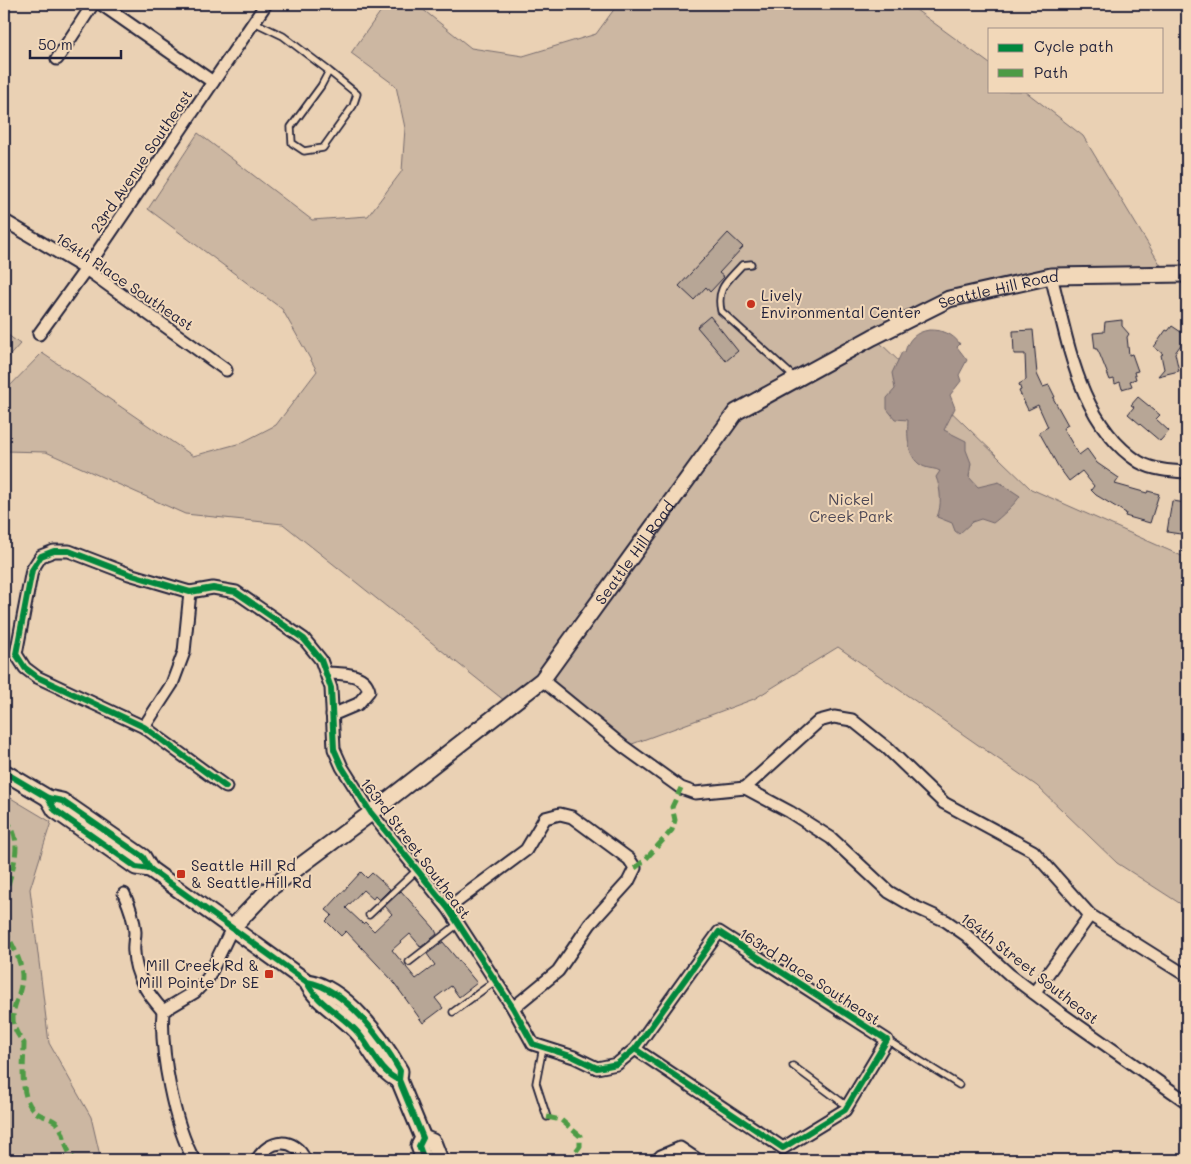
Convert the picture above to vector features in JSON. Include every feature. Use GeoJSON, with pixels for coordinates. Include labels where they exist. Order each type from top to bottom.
{"type":"FeatureCollection","features":[{"type":"Feature","properties":{"kind":"street"},"geometry":{"type":"LineString","coordinates":[[57,58],[93,4]]}},
{"type":"Feature","properties":{"kind":"street"},"geometry":{"type":"LineString","coordinates":[[101,4],[213,82]]}},
{"type":"Feature","properties":{"kind":"street","name":"23rd Avenue Southeast"},"geometry":{"type":"LineString","coordinates":[[39,334],[86,269],[266,4]]}},
{"type":"Feature","properties":{"kind":"street","name":"164th Place Southeast"},"geometry":{"type":"LineString","coordinates":[[5,221],[86,269],[226,370]]}},
{"type":"Feature","properties":{"kind":"street","name":"Seattle Hill Road"},"geometry":{"type":"LineString","coordinates":[[232,928],[268,890],[371,813],[542,680],[736,412],[873,337],[949,299],[1051,276],[1187,274]]}},
{"type":"Feature","properties":{"kind":"street"},"geometry":{"type":"LineString","coordinates":[[1051,276],[1081,388],[1097,417],[1120,446],[1140,463],[1165,471],[1187,472]]}},
{"type":"Feature","properties":{"kind":"street","name":"163rd Street Southeast"},"geometry":{"type":"LineString","coordinates":[[144,727],[37,677],[24,668],[16,654],[32,570],[41,556],[54,551],[69,551],[129,574],[190,592],[213,588],[236,592],[304,639],[321,660],[331,688],[334,749],[342,767],[371,813],[448,908],[513,1008],[532,1044],[574,1056],[597,1068],[617,1064],[635,1049],[719,932]]}},
{"type":"Feature","properties":{"kind":"street"},"geometry":{"type":"LineString","coordinates":[[190,592],[184,652],[172,684],[144,727],[226,787]]}},
{"type":"Feature","properties":{"kind":"street"},"geometry":{"type":"LineString","coordinates":[[326,673],[356,676],[364,680],[368,691],[358,704],[332,715]]}},
{"type":"Feature","properties":{"kind":"street"},"geometry":{"type":"LineString","coordinates":[[542,680],[624,747],[681,788],[695,793],[745,788],[819,721],[834,717],[852,720],[887,748],[944,803],[1032,852],[1090,915],[1187,976]]}},
{"type":"Feature","properties":{"kind":"street"},"geometry":{"type":"LineString","coordinates":[[4,772],[48,798],[54,810],[136,866],[150,869],[307,982],[313,994],[357,1031],[390,1077],[399,1080],[423,1138],[434,1142],[440,1160]]}},
{"type":"Feature","properties":{"kind":"street","name":"164th Street Southeast"},"geometry":{"type":"LineString","coordinates":[[745,788],[790,812],[831,838],[889,892],[912,906],[946,921],[966,935],[1010,975],[1187,1102]]}},
{"type":"Feature","properties":{"kind":"street"},"geometry":{"type":"LineString","coordinates":[[448,908],[526,850],[545,818],[560,814],[572,817],[629,859],[634,868],[628,882],[590,924],[558,971],[513,1008]]}},
{"type":"Feature","properties":{"kind":"street"},"geometry":{"type":"LineString","coordinates":[[124,894],[133,915],[134,952],[139,974],[148,993],[164,1011],[162,1033],[171,1084],[184,1143],[194,1160]]}},
{"type":"Feature","properties":{"kind":"street"},"geometry":{"type":"LineString","coordinates":[[1034,993],[1090,915]]}},
{"type":"Feature","properties":{"kind":"street"},"geometry":{"type":"LineString","coordinates":[[164,1011],[195,992],[208,978],[232,928]]}},
{"type":"Feature","properties":{"kind":"street","name":"163rd Place Southeast"},"geometry":{"type":"LineString","coordinates":[[719,932],[887,1040]]}},
{"type":"Feature","properties":{"kind":"street"},"geometry":{"type":"LineString","coordinates":[[635,1049],[783,1148],[845,1110],[887,1040]]}},
{"type":"Feature","properties":{"kind":"street"},"geometry":{"type":"LineString","coordinates":[[423,1138],[419,1146],[424,1160]]}},
{"type":"Feature","properties":{"kind":"street"},"geometry":{"type":"LineString","coordinates":[[258,1160],[272,1144],[283,1143],[293,1146],[301,1152],[305,1160]]}},
{"type":"Feature","properties":{"kind":"street"},"geometry":{"type":"LineString","coordinates":[[657,1160],[661,1156],[680,1148],[698,1160]]}},
{"type":"Feature","properties":{"kind":"lane"},"geometry":{"type":"LineString","coordinates":[[254,22],[283,36],[329,71],[357,94],[353,106],[323,148],[304,151],[292,143],[291,127],[321,86],[329,71]]}},
{"type":"Feature","properties":{"kind":"lane"},"geometry":{"type":"LineString","coordinates":[[751,264],[742,266],[721,289],[718,300],[721,311],[797,379]]}},
{"type":"Feature","properties":{"kind":"lane"},"geometry":{"type":"LineString","coordinates":[[369,915],[417,870]]}},
{"type":"Feature","properties":{"kind":"lane"},"geometry":{"type":"LineString","coordinates":[[410,962],[458,924]]}},
{"type":"Feature","properties":{"kind":"lane"},"geometry":{"type":"LineString","coordinates":[[454,1012],[495,981]]}},
{"type":"Feature","properties":{"kind":"lane"},"geometry":{"type":"LineString","coordinates":[[887,1040],[958,1085]]}},
{"type":"Feature","properties":{"kind":"lane"},"geometry":{"type":"LineString","coordinates":[[543,1047],[536,1083],[547,1117]]}},
{"type":"Feature","properties":{"kind":"lane"},"geometry":{"type":"LineString","coordinates":[[793,1066],[847,1106]]}},
{"type":"Feature","properties":{"kind":"green space","name":"Nickel Creek Park"},"geometry":{"type":"Polygon","coordinates":[[[386,4],[416,4],[471,48],[523,56],[596,34],[618,4],[908,4],[988,63],[988,92],[1026,92],[1083,136],[1166,274],[1051,276],[949,299],[874,337],[1031,489],[1184,557],[1187,561],[1187,908],[1117,863],[1037,786],[838,647],[754,699],[624,747],[542,680],[510,705],[283,524],[185,514],[46,452],[4,451],[4,392],[42,353],[193,456],[241,443],[276,425],[317,371],[282,309],[148,209],[198,133],[312,220],[368,216],[402,171],[405,128],[396,86],[351,53],[386,4]]]}},
{"type":"Feature","properties":{"kind":"green space"},"geometry":{"type":"Polygon","coordinates":[[[4,332],[20,344],[4,362],[4,332]]]}},
{"type":"Feature","properties":{"kind":"green space"},"geometry":{"type":"Polygon","coordinates":[[[4,794],[51,822],[30,889],[49,1043],[91,1117],[101,1160],[4,1160],[4,794]]]}},
{"type":"Feature","properties":{"kind":"shaded area"},"geometry":{"type":"Polygon","coordinates":[[[929,330],[942,332],[954,337],[960,344],[957,347],[967,360],[959,375],[961,381],[950,395],[955,408],[944,430],[966,441],[966,450],[971,463],[969,477],[978,487],[999,482],[1020,496],[993,523],[981,519],[972,522],[959,534],[955,531],[952,523],[937,517],[940,508],[940,497],[936,477],[940,471],[919,464],[911,454],[909,447],[908,420],[895,419],[887,409],[887,398],[895,389],[892,373],[902,352],[905,352],[908,343],[913,337],[920,332],[929,330]]]}},
{"type":"Feature","properties":{"kind":"building"},"geometry":{"type":"Polygon","coordinates":[[[728,233],[743,247],[719,273],[724,277],[710,292],[706,287],[694,300],[679,286],[728,233]]]}},
{"type":"Feature","properties":{"kind":"building"},"geometry":{"type":"Polygon","coordinates":[[[710,316],[738,351],[726,361],[697,327],[710,316]]]}},
{"type":"Feature","properties":{"kind":"building"},"geometry":{"type":"Polygon","coordinates":[[[1122,320],[1122,326],[1129,334],[1127,337],[1129,355],[1132,354],[1138,371],[1134,372],[1136,379],[1130,381],[1132,386],[1122,389],[1120,382],[1115,384],[1114,379],[1110,380],[1100,355],[1097,349],[1095,349],[1093,333],[1104,332],[1105,322],[1122,320]]]}},
{"type":"Feature","properties":{"kind":"building"},"geometry":{"type":"Polygon","coordinates":[[[1172,326],[1187,336],[1175,353],[1179,371],[1158,376],[1164,369],[1161,355],[1163,354],[1154,347],[1166,330],[1168,331],[1172,326]]]}},
{"type":"Feature","properties":{"kind":"building"},"geometry":{"type":"Polygon","coordinates":[[[1033,330],[1037,374],[1043,387],[1049,385],[1055,397],[1053,398],[1068,425],[1063,428],[1079,455],[1087,449],[1097,463],[1119,478],[1115,484],[1147,493],[1148,491],[1159,494],[1150,523],[1125,516],[1126,513],[1096,495],[1091,490],[1094,486],[1082,471],[1069,481],[1058,466],[1039,432],[1048,427],[1038,405],[1028,410],[1019,391],[1021,390],[1019,384],[1026,380],[1025,354],[1014,354],[1013,331],[1033,330]]]}},
{"type":"Feature","properties":{"kind":"building"},"geometry":{"type":"Polygon","coordinates":[[[1138,397],[1160,415],[1156,419],[1169,431],[1160,441],[1128,414],[1134,407],[1131,405],[1138,397]]]}},
{"type":"Feature","properties":{"kind":"building"},"geometry":{"type":"Polygon","coordinates":[[[1172,501],[1187,503],[1187,535],[1167,532],[1172,501]]]}},
{"type":"Feature","properties":{"kind":"building"},"geometry":{"type":"Polygon","coordinates":[[[361,872],[367,878],[372,873],[390,889],[379,900],[375,896],[373,899],[363,890],[346,908],[363,924],[365,922],[374,931],[392,914],[385,906],[401,891],[434,928],[437,934],[421,947],[410,934],[392,950],[416,979],[435,965],[427,954],[443,942],[477,983],[459,997],[451,986],[435,998],[443,1008],[423,1023],[392,980],[346,931],[341,936],[326,921],[332,915],[326,910],[361,872]]]}},
{"type":"Feature","properties":{"kind":"marked path"},"geometry":{"type":"LineString","coordinates":[[635,868],[645,860],[672,830],[675,820],[672,807],[681,788]]}},
{"type":"Feature","properties":{"kind":"marked path"},"geometry":{"type":"LineString","coordinates":[[4,819],[11,827],[15,836],[16,846],[13,867],[4,897]]}},
{"type":"Feature","properties":{"kind":"marked path"},"geometry":{"type":"LineString","coordinates":[[4,929],[16,952],[22,971],[21,986],[13,1017],[17,1033],[24,1043],[23,1081],[27,1099],[37,1113],[57,1123],[71,1156],[75,1160]]}},
{"type":"Feature","properties":{"kind":"marked path"},"geometry":{"type":"LineString","coordinates":[[547,1117],[561,1120],[580,1136],[580,1146],[569,1160]]}},
{"type":"Feature","properties":{"kind":"cycle path"},"geometry":{"type":"LineString","coordinates":[[226,787],[144,727],[37,677],[25,668],[16,654],[32,570],[41,556],[54,551],[69,551],[129,574],[190,592],[213,588],[236,592],[304,639],[321,660],[331,688],[334,749],[342,767],[371,813],[448,908],[513,1008],[533,1044],[574,1057],[597,1068],[617,1064],[635,1049],[783,1148],[845,1110],[887,1040],[719,932],[635,1049]]}},
{"type":"Feature","properties":{"kind":"cycle path"},"geometry":{"type":"LineString","coordinates":[[4,772],[48,798],[62,801],[143,857],[150,869],[307,982],[321,986],[348,1004],[373,1030],[400,1071],[399,1080],[423,1138],[419,1146],[424,1160]]}},
{"type":"Feature","properties":{"kind":"cycle path"},"geometry":{"type":"LineString","coordinates":[[48,798],[55,810],[136,867],[150,869]]}},
{"type":"Feature","properties":{"kind":"cycle path"},"geometry":{"type":"LineString","coordinates":[[307,982],[317,997],[353,1027],[387,1072],[399,1080]]}},
{"type":"Feature","properties":{"kind":"place","name":"Lively Environmental Center"},"geometry":{"type":"Point","coordinates":[751,304]}},
{"type":"Feature","properties":{"kind":"place","name":"Seattle Hill Rd & Seattle Hill Rd"},"geometry":{"type":"Point","coordinates":[181,874]}},
{"type":"Feature","properties":{"kind":"place","name":"Mill Creek Rd & Mill Pointe Dr SE"},"geometry":{"type":"Point","coordinates":[269,974]}}]}
